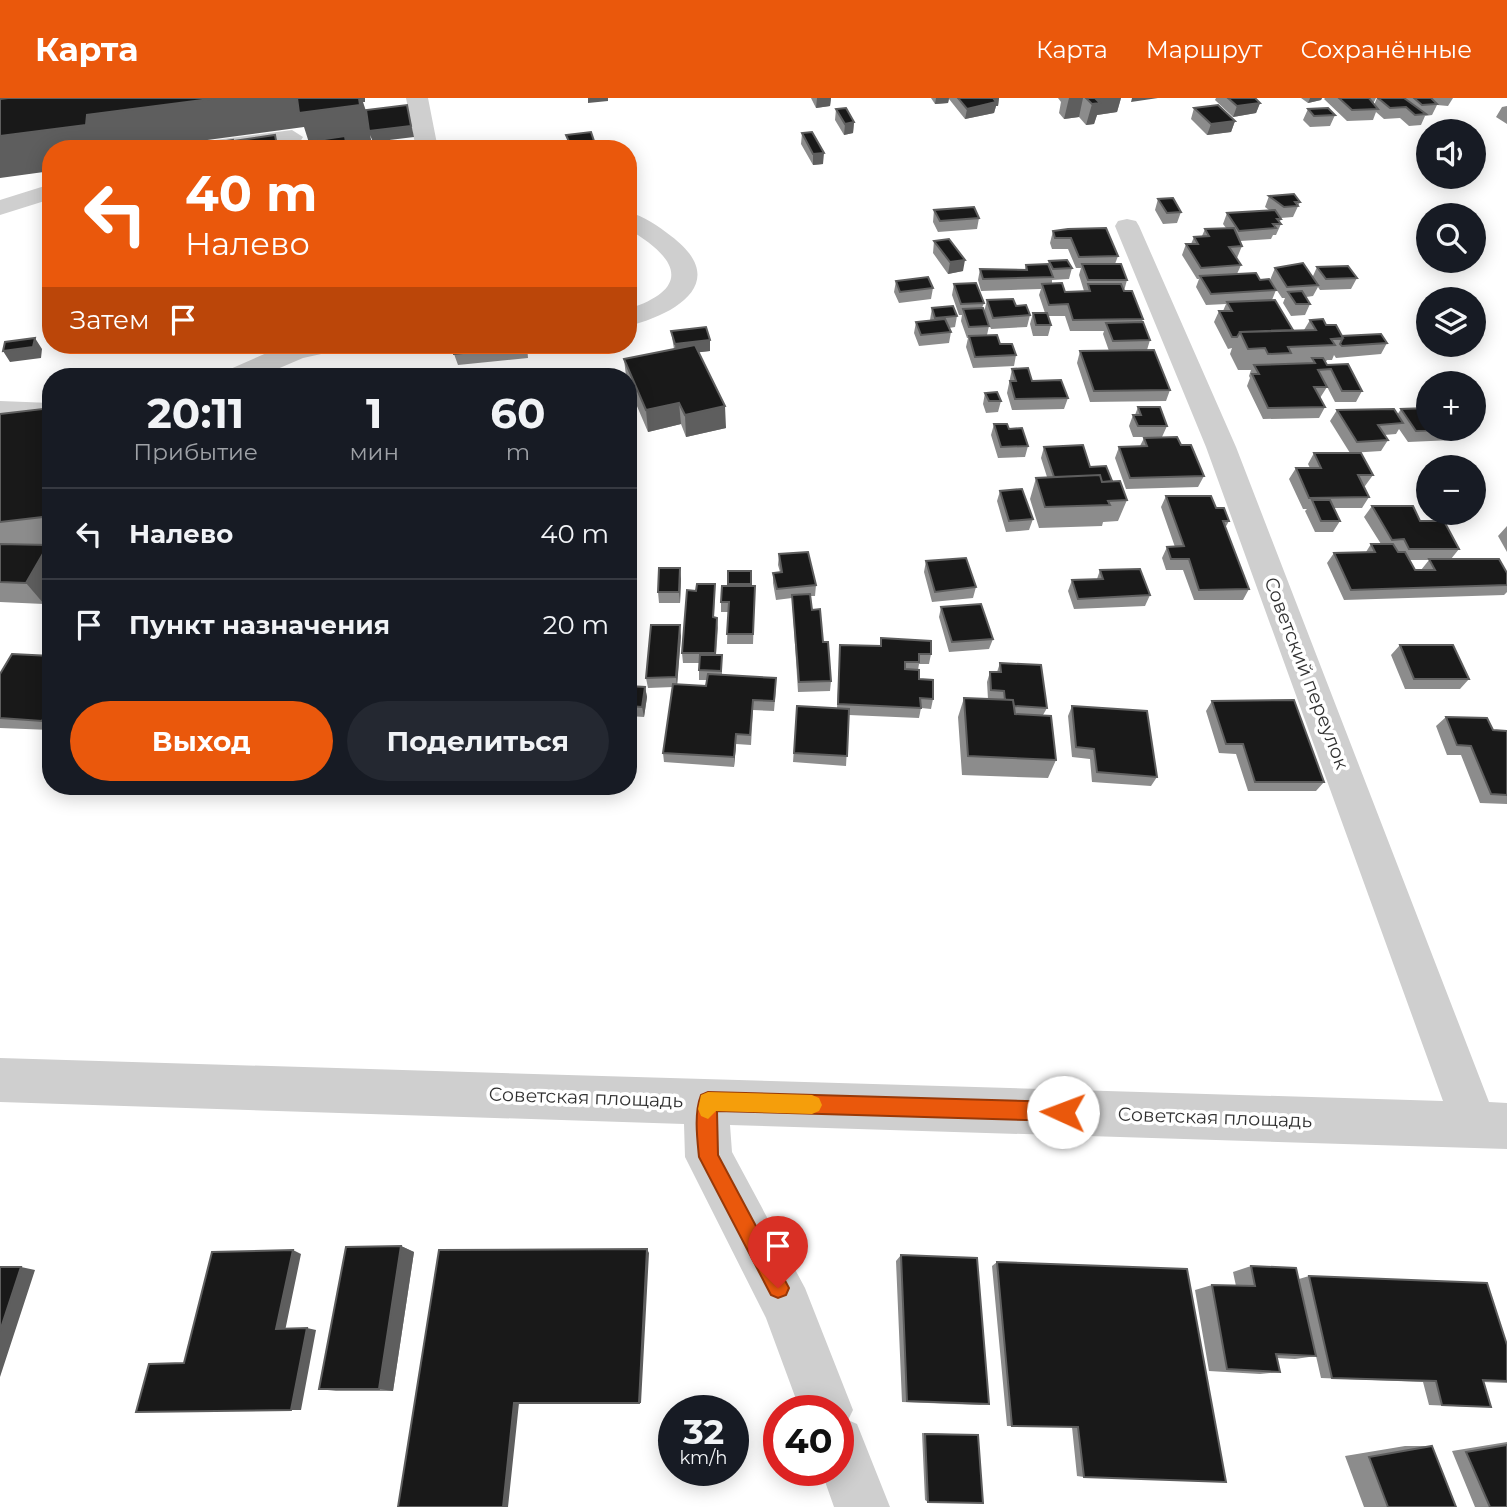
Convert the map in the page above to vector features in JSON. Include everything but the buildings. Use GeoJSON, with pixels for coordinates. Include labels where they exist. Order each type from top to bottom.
{"type":"FeatureCollection","features":[{"type":"Feature","properties":{"kind":"street"},"geometry":{"type":"LineString","coordinates":[[417,98],[425,140]]}},
{"type":"Feature","properties":{"kind":"street"},"geometry":{"type":"LineString","coordinates":[[269,140],[292,137]]}},
{"type":"Feature","properties":{"kind":"street"},"geometry":{"type":"LineString","coordinates":[[0,210],[42,194]]}},
{"type":"Feature","properties":{"kind":"street"},"geometry":{"type":"LineString","coordinates":[[0,210],[42,207]]}},
{"type":"Feature","properties":{"kind":"street"},"geometry":{"type":"LineString","coordinates":[[637,225],[670,246],[685,267],[686,280],[674,299],[661,307],[637,315]]}},
{"type":"Feature","properties":{"kind":"street","name":"Советский переулок"},"geometry":{"type":"LineString","coordinates":[[1126,226],[1221,447],[1490,1125]]}},
{"type":"Feature","properties":{"kind":"street"},"geometry":{"type":"LineString","coordinates":[[256,368],[288,354]]}},
{"type":"Feature","properties":{"kind":"street"},"geometry":{"type":"LineString","coordinates":[[0,410],[42,412]]}},
{"type":"Feature","properties":{"kind":"street","name":"Советская площадь"},"geometry":{"type":"LineString","coordinates":[[0,1080],[1490,1125]]}},
{"type":"Feature","properties":{"kind":"street"},"geometry":{"type":"LineString","coordinates":[[708,1101],[706,1136],[709,1157],[787,1306],[820,1395]]}},
{"type":"Feature","properties":{"kind":"street"},"geometry":{"type":"LineString","coordinates":[[854,1486],[862,1507]]}},
{"type":"Feature","properties":{"kind":"slow traffic"},"geometry":{"type":"LineString","coordinates":[[708,1109],[708,1101],[812,1105]]}},
{"type":"Feature","properties":{"kind":"route"},"geometry":{"type":"LineString","coordinates":[[778,1288],[709,1157],[706,1136],[708,1101],[1063,1112]]}}]}
